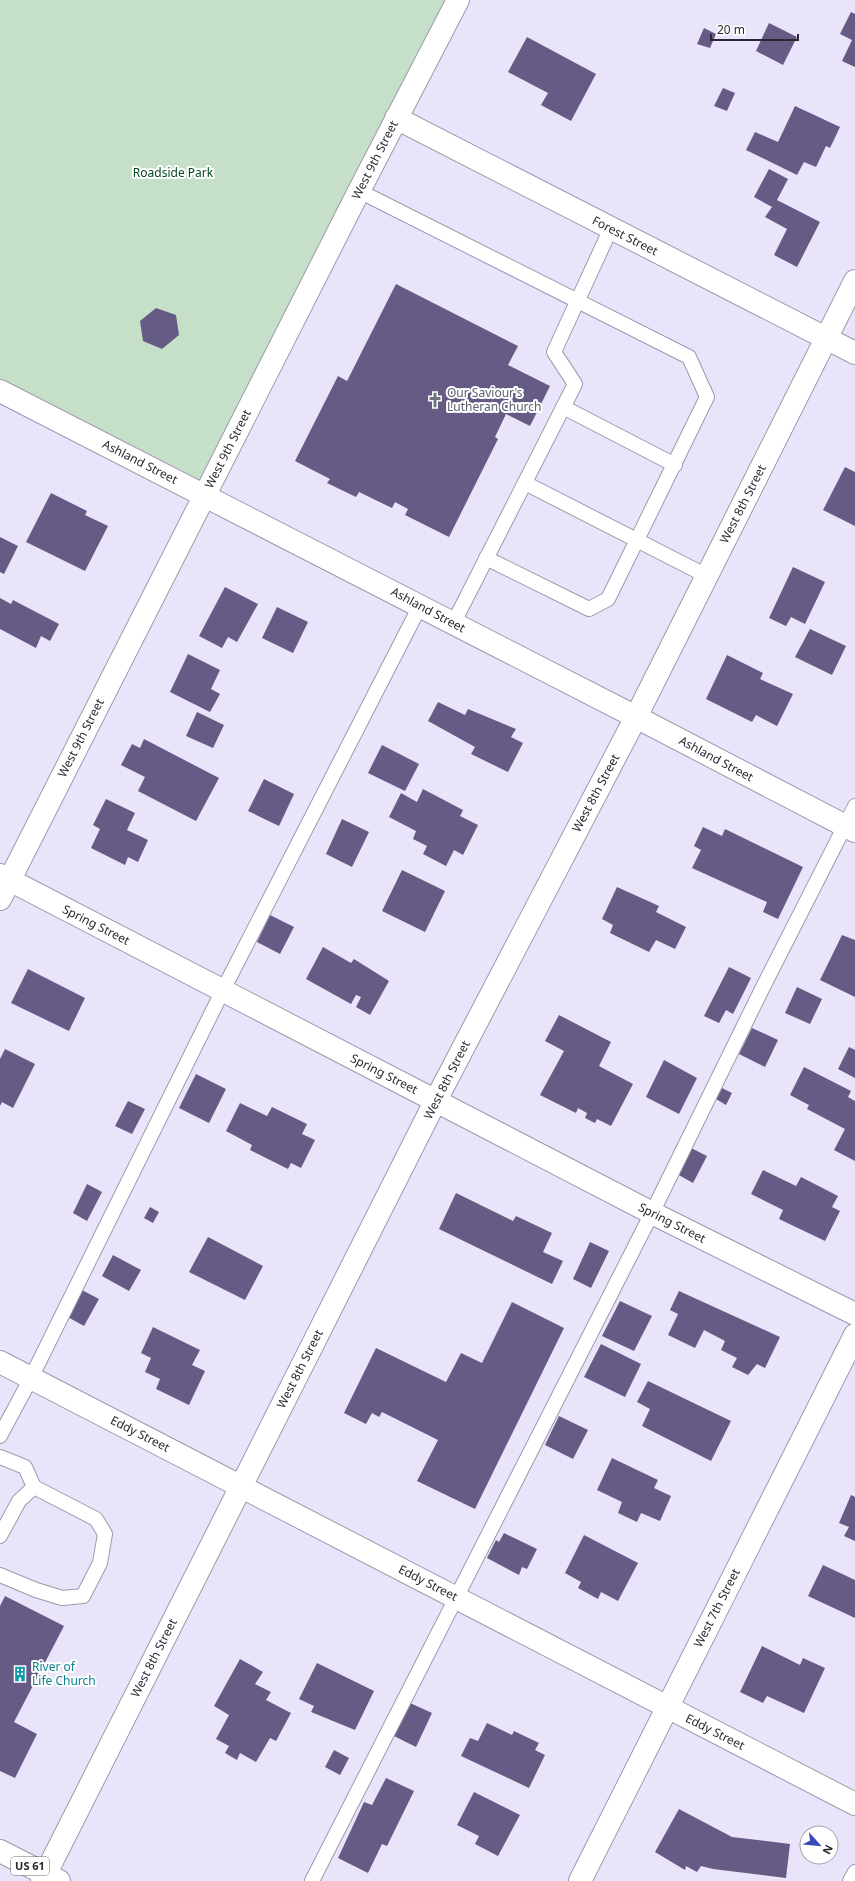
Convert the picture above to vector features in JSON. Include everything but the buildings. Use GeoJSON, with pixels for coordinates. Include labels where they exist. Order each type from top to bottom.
{"type":"FeatureCollection","features":[{"type":"Feature","properties":{"kind":"main road","name":"West 9th Street"},"geometry":{"type":"LineString","coordinates":[[0,899],[5,877],[204,495],[358,191],[458,0]]}},
{"type":"Feature","properties":{"kind":"main road","name":"Forest Street"},"geometry":{"type":"LineString","coordinates":[[396,118],[855,353]]}},
{"type":"Feature","properties":{"kind":"main road","name":"West 8th Street"},"geometry":{"type":"LineString","coordinates":[[49,1879],[240,1486],[436,1100],[636,717],[855,281]]}},
{"type":"Feature","properties":{"kind":"main road","name":"Ashland Street"},"geometry":{"type":"LineString","coordinates":[[0,391],[636,717],[850,829]]}},
{"type":"Feature","properties":{"kind":"main road","name":"Spring Street"},"geometry":{"type":"LineString","coordinates":[[5,877],[652,1213],[855,1314]]}},
{"type":"Feature","properties":{"kind":"main road","name":"West 7th Street"},"geometry":{"type":"LineString","coordinates":[[580,1881],[855,1336]]}},
{"type":"Feature","properties":{"kind":"main road","name":"Eddy Street"},"geometry":{"type":"LineString","coordinates":[[0,1362],[855,1804]]}},
{"type":"Feature","properties":{"kind":"main road","name":"US 61"},"geometry":{"type":"LineString","coordinates":[[0,1850],[49,1879]]}},
{"type":"Feature","properties":{"kind":"lane"},"geometry":{"type":"LineString","coordinates":[[358,191],[689,357],[707,397],[608,599],[589,609],[486,558]]}},
{"type":"Feature","properties":{"kind":"lane"},"geometry":{"type":"LineString","coordinates":[[453,624],[575,384],[554,352],[611,228]]}},
{"type":"Feature","properties":{"kind":"lane"},"geometry":{"type":"LineString","coordinates":[[563,408],[675,464]]}},
{"type":"Feature","properties":{"kind":"lane"},"geometry":{"type":"LineString","coordinates":[[525,483],[707,576]]}},
{"type":"Feature","properties":{"kind":"lane"},"geometry":{"type":"LineString","coordinates":[[0,1436],[31,1378],[223,990],[420,606]]}},
{"type":"Feature","properties":{"kind":"lane"},"geometry":{"type":"LineString","coordinates":[[312,1881],[652,1213],[762,989],[850,829],[855,806]]}},
{"type":"Feature","properties":{"kind":"lane"},"geometry":{"type":"LineString","coordinates":[[0,1457],[24,1467],[34,1487],[96,1520],[105,1534],[100,1563],[83,1596],[62,1598],[36,1590],[0,1575]]}},
{"type":"Feature","properties":{"kind":"lane"},"geometry":{"type":"LineString","coordinates":[[0,1536],[19,1501],[34,1487]]}},
{"type":"Feature","properties":{"kind":"lane"},"geometry":{"type":"LineString","coordinates":[[850,1881],[855,1872]]}},
{"type":"Feature","properties":{"kind":"green space","name":"Roadside Park"},"geometry":{"type":"Polygon","coordinates":[[[0,0],[458,0],[204,495],[0,391],[0,0]]]}},
{"type":"Feature","properties":{"kind":"place","name":"Our Saviour's Lutheran Church"},"geometry":{"type":"Point","coordinates":[435,400]}},
{"type":"Feature","properties":{"kind":"place","name":"River of Life Church"},"geometry":{"type":"Point","coordinates":[20,1674]}}]}
